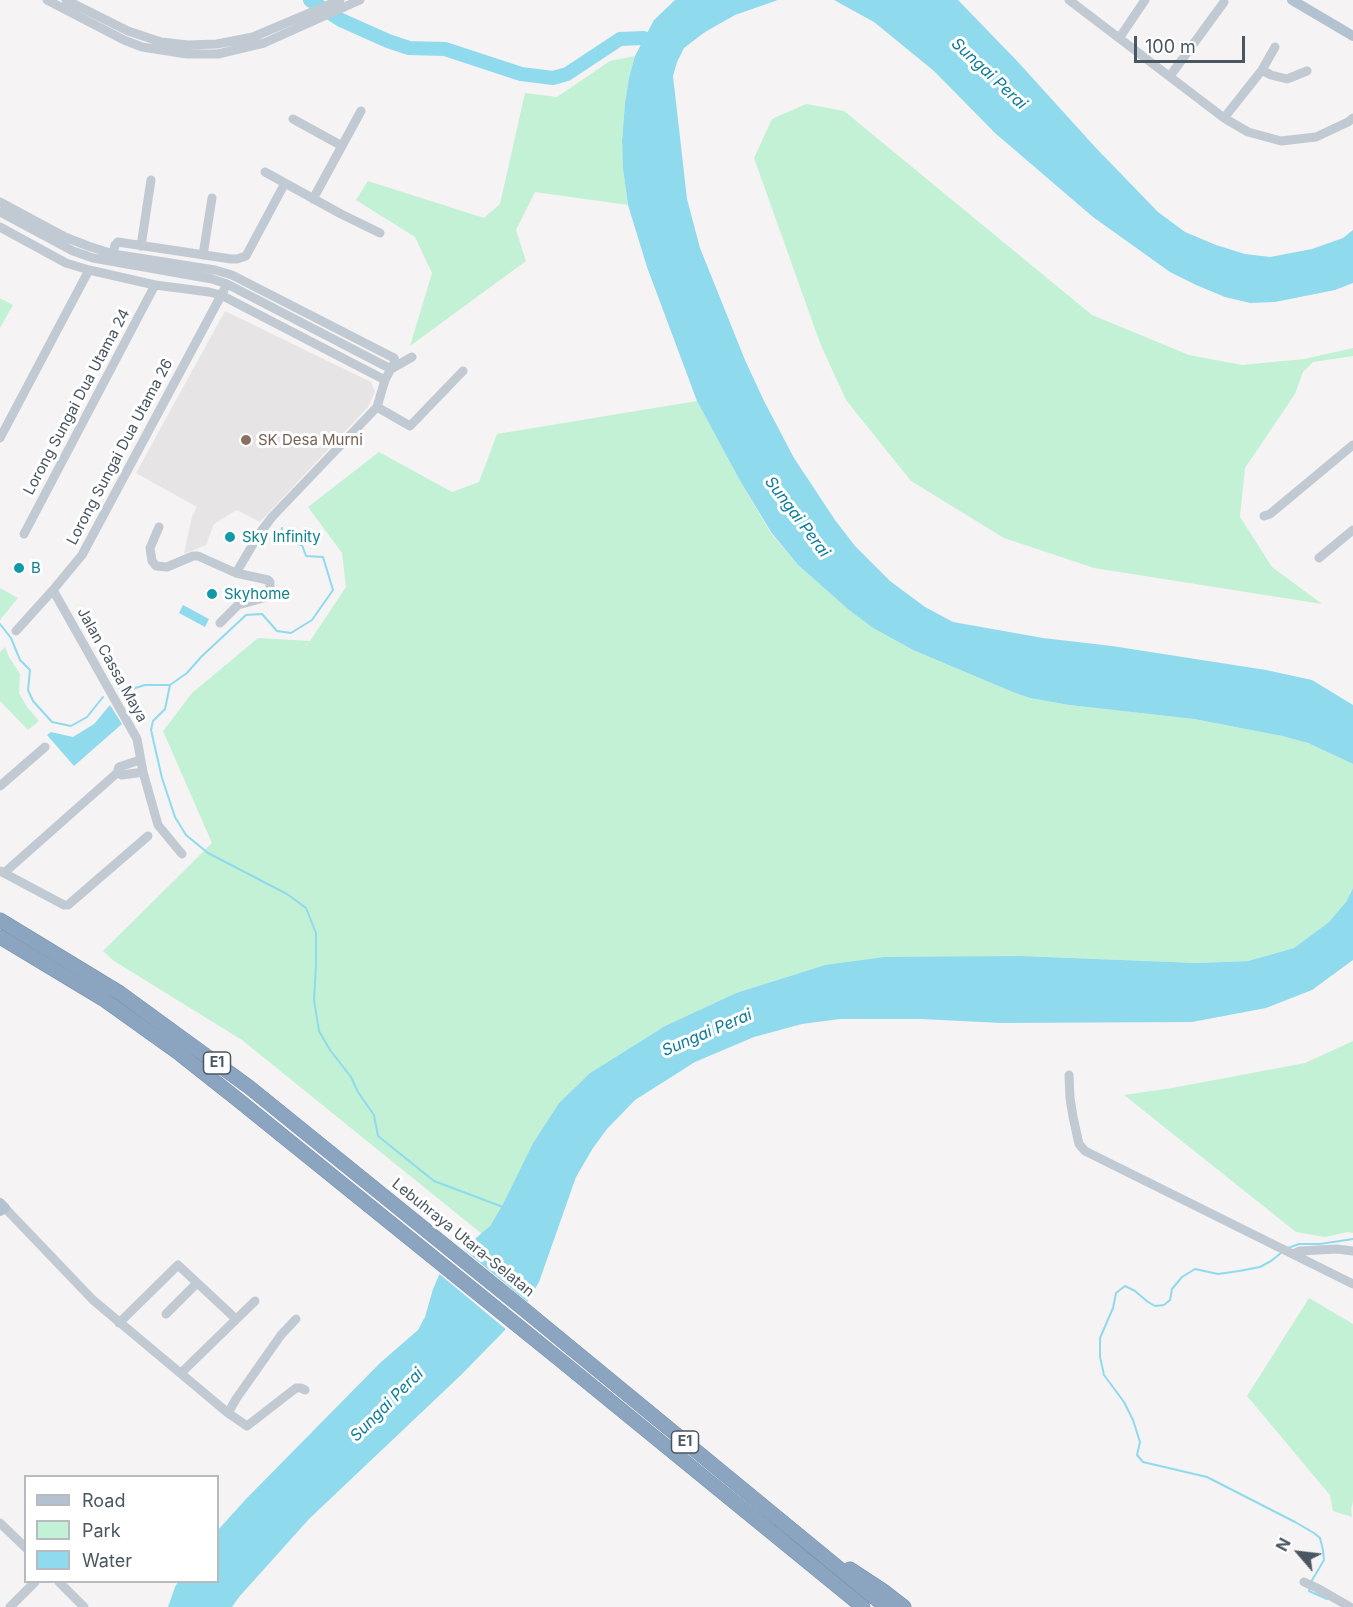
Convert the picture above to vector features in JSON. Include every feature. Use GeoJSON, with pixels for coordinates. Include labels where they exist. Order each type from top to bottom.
{"type":"FeatureCollection","features":[{"type":"Feature","properties":{"kind":"highway","name":"Lebuhraya Utara–Selatan"},"geometry":{"type":"LineString","coordinates":[[0,920],[120,993],[249,1087],[886,1607]]}},
{"type":"Feature","properties":{"kind":"highway","name":"E1"},"geometry":{"type":"LineString","coordinates":[[0,937],[103,999],[180,1054],[409,1237],[863,1607]]}},
{"type":"Feature","properties":{"kind":"highway"},"geometry":{"type":"LineString","coordinates":[[800,1538],[882,1590],[904,1607]]}},
{"type":"Feature","properties":{"kind":"main road"},"geometry":{"type":"LineString","coordinates":[[1292,0],[1353,36]]}},
{"type":"Feature","properties":{"kind":"street"},"geometry":{"type":"LineString","coordinates":[[47,0],[124,40],[151,49],[187,54],[218,54],[264,43],[340,0]]}},
{"type":"Feature","properties":{"kind":"street"},"geometry":{"type":"LineString","coordinates":[[66,0],[79,3],[128,32],[161,42],[188,45],[217,44],[253,37],[295,25],[357,1]]}},
{"type":"Feature","properties":{"kind":"street"},"geometry":{"type":"LineString","coordinates":[[1069,0],[1224,118],[1248,132],[1281,141],[1316,137],[1353,118]]}},
{"type":"Feature","properties":{"kind":"street"},"geometry":{"type":"LineString","coordinates":[[1120,37],[1145,0]]}},
{"type":"Feature","properties":{"kind":"street"},"geometry":{"type":"LineString","coordinates":[[1170,76],[1224,2]]}},
{"type":"Feature","properties":{"kind":"street"},"geometry":{"type":"LineString","coordinates":[[1224,118],[1262,70],[1275,47]]}},
{"type":"Feature","properties":{"kind":"street"},"geometry":{"type":"LineString","coordinates":[[1262,70],[1287,79],[1307,71]]}},
{"type":"Feature","properties":{"kind":"street"},"geometry":{"type":"LineString","coordinates":[[313,199],[361,111]]}},
{"type":"Feature","properties":{"kind":"street"},"geometry":{"type":"LineString","coordinates":[[293,119],[342,147]]}},
{"type":"Feature","properties":{"kind":"street"},"geometry":{"type":"LineString","coordinates":[[265,172],[380,233]]}},
{"type":"Feature","properties":{"kind":"street"},"geometry":{"type":"LineString","coordinates":[[141,246],[151,180]]}},
{"type":"Feature","properties":{"kind":"street"},"geometry":{"type":"LineString","coordinates":[[113,254],[118,242],[237,259],[246,256],[285,183]]}},
{"type":"Feature","properties":{"kind":"street"},"geometry":{"type":"LineString","coordinates":[[203,255],[212,198]]}},
{"type":"Feature","properties":{"kind":"street"},"geometry":{"type":"LineString","coordinates":[[0,202],[15,215],[73,251],[93,258],[212,279],[227,284],[391,369]]}},
{"type":"Feature","properties":{"kind":"street"},"geometry":{"type":"LineString","coordinates":[[0,212],[15,215],[65,237],[113,254],[232,274],[392,357],[395,361],[385,380],[377,407],[272,516],[236,573]]}},
{"type":"Feature","properties":{"kind":"street"},"geometry":{"type":"LineString","coordinates":[[13,234],[15,215]]}},
{"type":"Feature","properties":{"kind":"street"},"geometry":{"type":"LineString","coordinates":[[0,227],[66,263],[156,285],[221,295],[385,380]]}},
{"type":"Feature","properties":{"kind":"street"},"geometry":{"type":"LineString","coordinates":[[0,438],[89,270]]}},
{"type":"Feature","properties":{"kind":"street","name":"Lorong Sungai Dua Utama 26"},"geometry":{"type":"LineString","coordinates":[[16,631],[82,555],[232,274]]}},
{"type":"Feature","properties":{"kind":"street","name":"Lorong Sungai Dua Utama 24"},"geometry":{"type":"LineString","coordinates":[[24,534],[156,285]]}},
{"type":"Feature","properties":{"kind":"street"},"geometry":{"type":"LineString","coordinates":[[391,369],[412,357]]}},
{"type":"Feature","properties":{"kind":"street"},"geometry":{"type":"LineString","coordinates":[[377,407],[410,426],[463,371]]}},
{"type":"Feature","properties":{"kind":"street"},"geometry":{"type":"LineString","coordinates":[[1264,516],[1270,514],[1353,445]]}},
{"type":"Feature","properties":{"kind":"street"},"geometry":{"type":"LineString","coordinates":[[159,527],[150,548],[152,561],[156,566],[167,567],[198,556],[236,573],[270,582],[270,593],[263,599],[238,605],[220,623]]}},
{"type":"Feature","properties":{"kind":"street"},"geometry":{"type":"LineString","coordinates":[[1319,558],[1353,530]]}},
{"type":"Feature","properties":{"kind":"street","name":"Jalan Cassa Maya"},"geometry":{"type":"LineString","coordinates":[[53,591],[137,738],[140,760],[158,825],[182,854]]}},
{"type":"Feature","properties":{"kind":"street"},"geometry":{"type":"LineString","coordinates":[[0,786],[45,747]]}},
{"type":"Feature","properties":{"kind":"street"},"geometry":{"type":"LineString","coordinates":[[140,760],[119,767],[117,773],[2,872],[68,905],[148,836]]}},
{"type":"Feature","properties":{"kind":"street"},"geometry":{"type":"LineString","coordinates":[[117,773],[122,775],[143,772]]}},
{"type":"Feature","properties":{"kind":"street"},"geometry":{"type":"LineString","coordinates":[[1069,1075],[1073,1117],[1079,1144],[1085,1151],[1353,1284]]}},
{"type":"Feature","properties":{"kind":"street"},"geometry":{"type":"LineString","coordinates":[[2,1207],[77,1284],[119,1323],[247,1426],[296,1388],[305,1390]]}},
{"type":"Feature","properties":{"kind":"street"},"geometry":{"type":"LineString","coordinates":[[1287,1251],[1337,1249],[1353,1251]]}},
{"type":"Feature","properties":{"kind":"street"},"geometry":{"type":"LineString","coordinates":[[119,1323],[178,1265],[236,1319]]}},
{"type":"Feature","properties":{"kind":"street"},"geometry":{"type":"LineString","coordinates":[[166,1314],[197,1283]]}},
{"type":"Feature","properties":{"kind":"street"},"geometry":{"type":"LineString","coordinates":[[181,1373],[255,1300]]}},
{"type":"Feature","properties":{"kind":"street"},"geometry":{"type":"LineString","coordinates":[[228,1413],[281,1335],[296,1319]]}},
{"type":"Feature","properties":{"kind":"street"},"geometry":{"type":"LineString","coordinates":[[0,1522],[24,1546]]}},
{"type":"Feature","properties":{"kind":"street"},"geometry":{"type":"LineString","coordinates":[[10,1607],[33,1583]]}},
{"type":"Feature","properties":{"kind":"street"},"geometry":{"type":"LineString","coordinates":[[61,1583],[84,1607]]}},
{"type":"Feature","properties":{"kind":"street"},"geometry":{"type":"LineString","coordinates":[[1308,1584],[1350,1607]]}},
{"type":"Feature","properties":{"kind":"shaded area","name":"SK Desa Murni"},"geometry":{"type":"Polygon","coordinates":[[[225,311],[371,382],[375,392],[368,407],[260,522],[237,510],[214,524],[206,545],[184,554],[192,516],[197,507],[136,473],[225,311]]]}},
{"type":"Feature","properties":{"kind":"green space"},"geometry":{"type":"Polygon","coordinates":[[[635,56],[625,103],[622,141],[628,205],[535,192],[516,230],[526,261],[410,346],[432,273],[415,237],[356,200],[368,181],[484,218],[500,204],[525,93],[557,97],[610,61],[635,56]]]}},
{"type":"Feature","properties":{"kind":"green space"},"geometry":{"type":"Polygon","coordinates":[[[806,104],[844,111],[1092,315],[1189,355],[1242,365],[1304,359],[1353,348],[1353,356],[1313,362],[1303,372],[1295,394],[1245,468],[1240,517],[1272,567],[1322,604],[1094,568],[1004,538],[911,481],[846,400],[820,343],[754,158],[772,119],[806,104]]]}},
{"type":"Feature","properties":{"kind":"green space"},"geometry":{"type":"Polygon","coordinates":[[[0,298],[13,305],[0,328],[0,298]]]}},
{"type":"Feature","properties":{"kind":"green space"},"geometry":{"type":"Polygon","coordinates":[[[697,401],[770,532],[798,565],[873,628],[913,650],[1030,698],[1069,705],[1194,719],[1282,736],[1308,743],[1353,764],[1353,888],[1346,902],[1329,922],[1294,948],[1248,961],[1197,963],[1021,956],[825,965],[736,993],[665,1026],[590,1073],[559,1103],[533,1143],[503,1204],[490,1226],[482,1234],[242,1040],[114,961],[103,951],[212,843],[163,731],[192,693],[258,638],[310,641],[346,587],[342,553],[308,507],[379,452],[452,492],[479,482],[497,434],[697,401]]]}},
{"type":"Feature","properties":{"kind":"green space"},"geometry":{"type":"Polygon","coordinates":[[[0,588],[18,598],[0,620],[0,588]]]}},
{"type":"Feature","properties":{"kind":"green space"},"geometry":{"type":"Polygon","coordinates":[[[5,647],[20,674],[19,693],[39,721],[28,730],[0,701],[0,652],[5,647]]]}},
{"type":"Feature","properties":{"kind":"green space"},"geometry":{"type":"Polygon","coordinates":[[[1353,1041],[1353,1233],[1325,1237],[1296,1232],[1124,1095],[1305,1063],[1353,1041]]]}},
{"type":"Feature","properties":{"kind":"green space"},"geometry":{"type":"Polygon","coordinates":[[[1309,1298],[1353,1324],[1352,1517],[1333,1511],[1330,1495],[1247,1396],[1309,1298]]]}},
{"type":"Feature","properties":{"kind":"water","name":"Sungai Perai"},"geometry":{"type":"Polygon","coordinates":[[[675,0],[778,0],[735,15],[705,32],[684,48],[677,62],[673,76],[687,199],[700,248],[764,401],[794,458],[855,546],[890,581],[925,607],[953,622],[1043,638],[1112,646],[1266,670],[1312,680],[1353,705],[1353,764],[1308,743],[1282,736],[1194,719],[1069,705],[1015,693],[913,650],[873,628],[798,565],[771,532],[697,401],[647,267],[628,205],[622,141],[629,78],[635,56],[654,20],[675,0]]]}},
{"type":"Feature","properties":{"kind":"water","name":"Sungai Perai"},"geometry":{"type":"Polygon","coordinates":[[[834,0],[958,0],[1158,212],[1185,232],[1245,254],[1270,257],[1312,249],[1343,238],[1353,230],[1353,283],[1335,290],[1275,302],[1250,303],[1225,297],[1170,272],[1093,217],[995,133],[934,71],[874,22],[834,0]]]}},
{"type":"Feature","properties":{"kind":"water"},"geometry":{"type":"Polygon","coordinates":[[[183,605],[209,619],[205,627],[179,613],[183,605]]]}},
{"type":"Feature","properties":{"kind":"water"},"geometry":{"type":"Polygon","coordinates":[[[110,705],[122,724],[74,766],[47,735],[51,732],[73,737],[94,724],[110,705]]]}},
{"type":"Feature","properties":{"kind":"water","name":"Sungai Perai"},"geometry":{"type":"Polygon","coordinates":[[[1353,888],[1353,960],[1312,990],[1266,1008],[1192,1022],[1001,1023],[921,1019],[840,1019],[802,1024],[754,1037],[695,1062],[635,1100],[607,1129],[593,1148],[576,1177],[539,1282],[525,1306],[504,1331],[461,1375],[309,1519],[232,1607],[168,1607],[177,1583],[219,1583],[219,1529],[380,1363],[418,1330],[425,1317],[440,1273],[490,1226],[533,1143],[559,1103],[590,1073],[665,1026],[736,993],[825,965],[885,957],[1021,956],[1197,963],[1248,961],[1294,948],[1329,922],[1346,902],[1353,888]]]}},
{"type":"Feature","properties":{"kind":"pier"},"geometry":{"type":"Polygon","coordinates":[[[461,1247],[530,1304],[508,1331],[437,1272],[447,1257],[461,1247]]]}},
{"type":"Feature","properties":{"kind":"waterway"},"geometry":{"type":"LineString","coordinates":[[310,0],[341,20],[388,41],[409,48],[445,49],[521,74],[553,78],[567,74],[620,39],[644,38],[661,44]]}},
{"type":"Feature","properties":{"kind":"waterway"},"geometry":{"type":"LineString","coordinates":[[282,528],[281,537],[286,542],[302,545],[306,556],[323,557],[333,590],[312,620],[291,633],[277,631],[262,614],[246,615],[187,673],[170,685],[165,709],[153,721],[151,730],[162,778],[175,817],[186,835],[208,853],[287,894],[306,908],[316,933],[314,1000],[319,1031],[374,1115],[378,1136],[434,1181],[503,1207]]}},
{"type":"Feature","properties":{"kind":"waterway"},"geometry":{"type":"LineString","coordinates":[[0,624],[11,638],[20,660],[30,670],[28,690],[33,701],[52,722],[71,726],[87,717],[103,697]]}},
{"type":"Feature","properties":{"kind":"waterway"},"geometry":{"type":"LineString","coordinates":[[119,689],[132,689],[145,685],[170,685]]}},
{"type":"Feature","properties":{"kind":"waterway"},"geometry":{"type":"LineString","coordinates":[[1288,1248],[1299,1244],[1320,1244],[1353,1239]]}},
{"type":"Feature","properties":{"kind":"waterway"},"geometry":{"type":"LineString","coordinates":[[1281,1253],[1260,1267],[1239,1271],[1218,1274],[1195,1269],[1182,1277],[1172,1289],[1170,1300],[1164,1305],[1155,1306],[1125,1286],[1116,1293],[1113,1308],[1100,1338],[1100,1357],[1104,1375],[1124,1402],[1133,1420],[1140,1442],[1137,1455],[1143,1462],[1207,1477],[1314,1533],[1320,1538],[1324,1560],[1311,1582]]}},
{"type":"Feature","properties":{"kind":"waterway"},"geometry":{"type":"LineString","coordinates":[[1310,1587],[1309,1591],[1327,1599]]}},
{"type":"Feature","properties":{"kind":"place","name":"SK Desa Murni"},"geometry":{"type":"Point","coordinates":[246,440]}},
{"type":"Feature","properties":{"kind":"place","name":"Sky Infinity"},"geometry":{"type":"Point","coordinates":[230,537]}},
{"type":"Feature","properties":{"kind":"place","name":"B"},"geometry":{"type":"Point","coordinates":[19,568]}},
{"type":"Feature","properties":{"kind":"place","name":"Skyhome"},"geometry":{"type":"Point","coordinates":[212,594]}}]}
